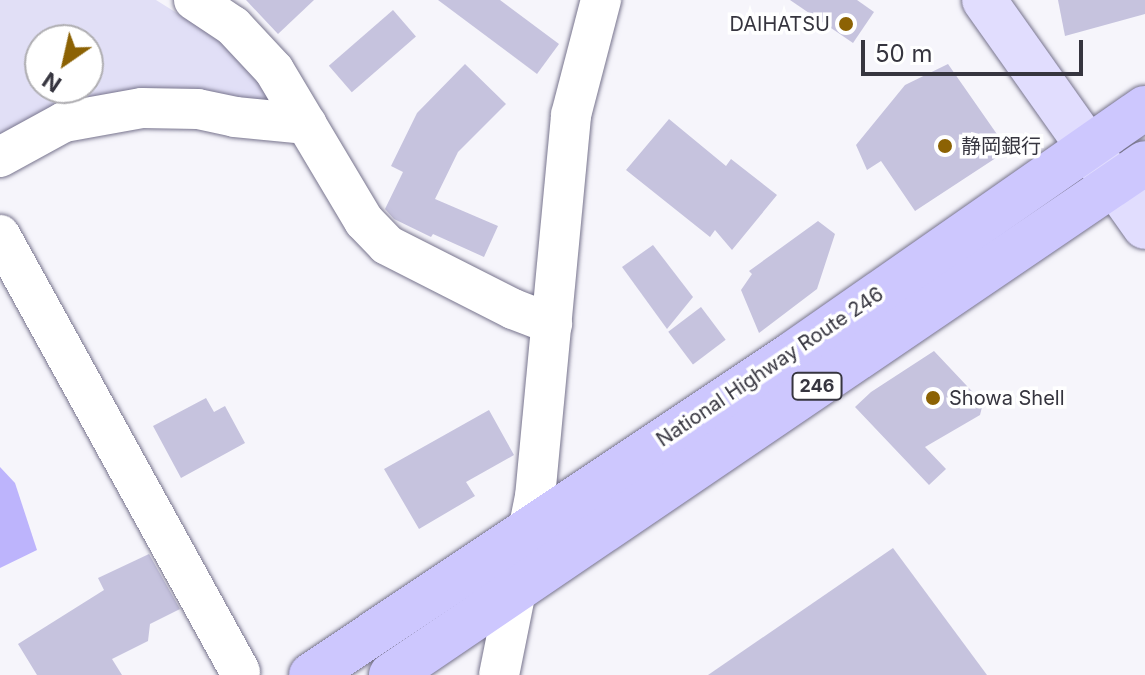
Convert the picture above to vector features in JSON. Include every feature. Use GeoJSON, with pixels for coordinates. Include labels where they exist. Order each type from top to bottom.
{"type":"FeatureCollection","features":[{"type":"Feature","properties":{"kind":"highway","name":"National Highway Route 246"},"geometry":{"type":"LineString","coordinates":[[311,675],[792,354],[1145,108]]}},
{"type":"Feature","properties":{"kind":"highway","name":"National Highway Route 246"},"geometry":{"type":"LineString","coordinates":[[391,675],[1130,173]]}},
{"type":"Feature","properties":{"kind":"main road"},"geometry":{"type":"LineString","coordinates":[[984,0],[1088,146],[1130,173],[1145,227]]}},
{"type":"Feature","properties":{"kind":"street"},"geometry":{"type":"LineString","coordinates":[[194,0],[233,26],[274,70],[364,221],[387,245],[513,309],[552,324]]}},
{"type":"Feature","properties":{"kind":"street"},"geometry":{"type":"LineString","coordinates":[[499,675],[530,530],[571,115],[601,0]]}},
{"type":"Feature","properties":{"kind":"street"},"geometry":{"type":"LineString","coordinates":[[0,157],[64,122],[142,108],[198,109],[235,117],[307,124]]}},
{"type":"Feature","properties":{"kind":"street"},"geometry":{"type":"LineString","coordinates":[[0,235],[240,671]]}},
{"type":"Feature","properties":{"kind":"shaded area"},"geometry":{"type":"Polygon","coordinates":[[[0,0],[156,0],[228,45],[274,101],[0,142],[0,0]]]}},
{"type":"Feature","properties":{"kind":"shaded area"},"geometry":{"type":"Polygon","coordinates":[[[0,467],[15,483],[37,550],[0,568],[0,467]]]}},
{"type":"Feature","properties":{"kind":"building"},"geometry":{"type":"Polygon","coordinates":[[[246,0],[314,0],[278,34],[246,0]]]}},
{"type":"Feature","properties":{"kind":"building"},"geometry":{"type":"Polygon","coordinates":[[[438,0],[500,0],[559,44],[537,74],[438,0]]]}},
{"type":"Feature","properties":{"kind":"building"},"geometry":{"type":"Polygon","coordinates":[[[790,0],[857,0],[874,12],[853,43],[790,0]]]}},
{"type":"Feature","properties":{"kind":"building"},"geometry":{"type":"Polygon","coordinates":[[[1058,0],[1145,0],[1145,14],[1065,36],[1058,0]]]}},
{"type":"Feature","properties":{"kind":"building"},"geometry":{"type":"Polygon","coordinates":[[[393,10],[416,36],[352,92],[329,66],[393,10]]]}},
{"type":"Feature","properties":{"kind":"building"},"geometry":{"type":"Polygon","coordinates":[[[465,64],[506,104],[458,152],[435,199],[498,226],[484,257],[433,234],[431,237],[394,219],[385,209],[403,172],[391,166],[417,113],[465,64]]]}},
{"type":"Feature","properties":{"kind":"building"},"geometry":{"type":"Polygon","coordinates":[[[948,64],[1008,150],[915,211],[881,161],[867,170],[856,145],[905,85],[948,64]]]}},
{"type":"Feature","properties":{"kind":"building"},"geometry":{"type":"Polygon","coordinates":[[[669,119],[726,166],[731,159],[777,195],[732,250],[715,230],[710,237],[626,170],[669,119]]]}},
{"type":"Feature","properties":{"kind":"building"},"geometry":{"type":"Polygon","coordinates":[[[818,221],[835,234],[817,289],[759,333],[741,290],[752,274],[749,271],[818,221]]]}},
{"type":"Feature","properties":{"kind":"building"},"geometry":{"type":"Polygon","coordinates":[[[653,245],[693,297],[667,329],[622,267],[653,245]]]}},
{"type":"Feature","properties":{"kind":"building"},"geometry":{"type":"Polygon","coordinates":[[[701,307],[726,340],[693,364],[668,332],[701,307]]]}},
{"type":"Feature","properties":{"kind":"building"},"geometry":{"type":"Polygon","coordinates":[[[934,351],[983,403],[980,415],[925,447],[946,469],[929,485],[855,407],[871,392],[934,351]]]}},
{"type":"Feature","properties":{"kind":"building"},"geometry":{"type":"Polygon","coordinates":[[[206,398],[214,412],[225,406],[245,443],[181,478],[153,426],[206,398]]]}},
{"type":"Feature","properties":{"kind":"building"},"geometry":{"type":"Polygon","coordinates":[[[489,410],[514,455],[466,482],[475,496],[419,529],[384,469],[489,410]]]}},
{"type":"Feature","properties":{"kind":"building"},"geometry":{"type":"Polygon","coordinates":[[[893,548],[987,675],[708,675],[893,548]]]}},
{"type":"Feature","properties":{"kind":"building"},"geometry":{"type":"Polygon","coordinates":[[[149,554],[180,609],[150,624],[148,641],[112,659],[122,675],[37,675],[18,644],[104,590],[98,578],[149,554]]]}},
{"type":"Feature","properties":{"kind":"place","name":"DAIHATSU"},"geometry":{"type":"Point","coordinates":[846,24]}},
{"type":"Feature","properties":{"kind":"place","name":"静岡銀行"},"geometry":{"type":"Point","coordinates":[945,146]}},
{"type":"Feature","properties":{"kind":"place","name":"Showa Shell"},"geometry":{"type":"Point","coordinates":[933,398]}}]}
